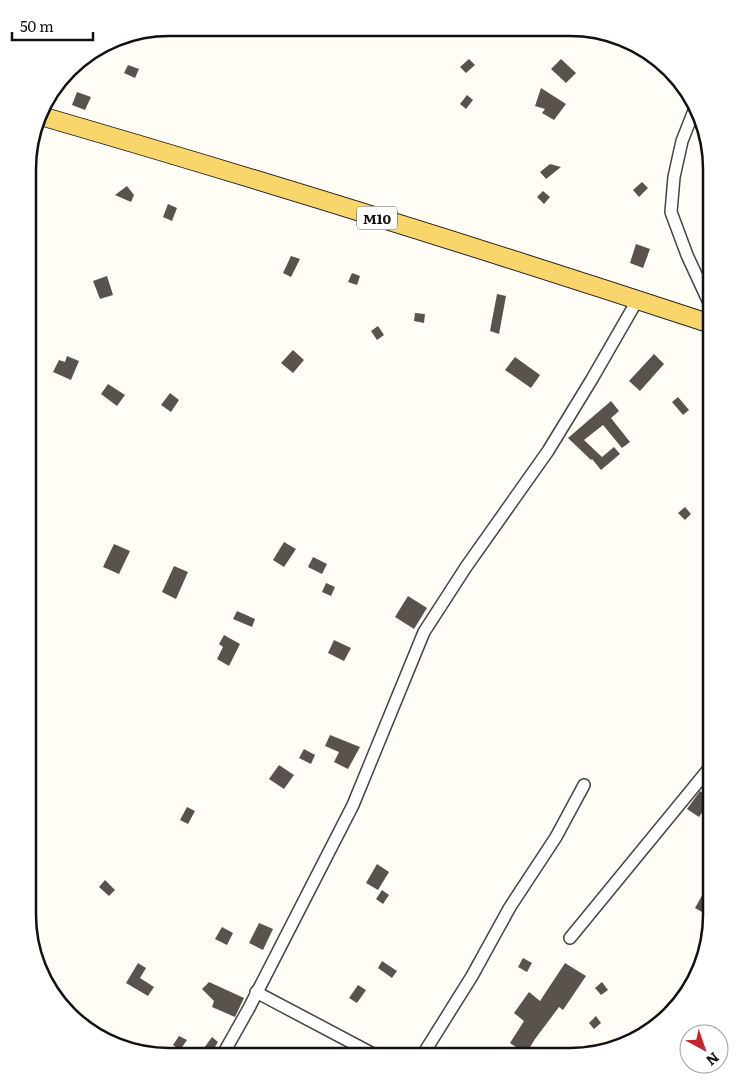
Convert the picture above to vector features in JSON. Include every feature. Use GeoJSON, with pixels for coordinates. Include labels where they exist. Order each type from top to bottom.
{"type":"FeatureCollection","features":[{"type":"Feature","properties":{"kind":"main road","name":"M10"},"geometry":{"type":"LineString","coordinates":[[47,118],[185,158],[362,214],[428,232],[703,321]]}},
{"type":"Feature","properties":{"kind":"street"},"geometry":{"type":"LineString","coordinates":[[692,116],[682,141],[674,177],[671,212],[687,255],[703,288]]}},
{"type":"Feature","properties":{"kind":"street"},"geometry":{"type":"LineString","coordinates":[[226,1048],[353,805],[424,632],[466,567],[548,451],[638,300]]}},
{"type":"Feature","properties":{"kind":"street"},"geometry":{"type":"LineString","coordinates":[[570,938],[702,777]]}},
{"type":"Feature","properties":{"kind":"street"},"geometry":{"type":"LineString","coordinates":[[427,1048],[472,976],[510,907],[556,837],[584,785]]}},
{"type":"Feature","properties":{"kind":"street"},"geometry":{"type":"LineString","coordinates":[[256,992],[362,1048]]}},
{"type":"Feature","properties":{"kind":"building"},"geometry":{"type":"Polygon","coordinates":[[[469,59],[475,65],[466,73],[460,67],[469,59]]]}},
{"type":"Feature","properties":{"kind":"building"},"geometry":{"type":"Polygon","coordinates":[[[561,59],[576,73],[566,83],[551,69],[561,59]]]}},
{"type":"Feature","properties":{"kind":"building"},"geometry":{"type":"Polygon","coordinates":[[[128,65],[139,69],[135,78],[124,73],[128,65]]]}},
{"type":"Feature","properties":{"kind":"building"},"geometry":{"type":"Polygon","coordinates":[[[541,88],[566,104],[554,120],[542,113],[545,109],[535,106],[541,88]]]}},
{"type":"Feature","properties":{"kind":"building"},"geometry":{"type":"Polygon","coordinates":[[[77,92],[91,97],[85,110],[72,105],[77,92]]]}},
{"type":"Feature","properties":{"kind":"building"},"geometry":{"type":"Polygon","coordinates":[[[467,95],[473,100],[466,109],[460,104],[467,95]]]}},
{"type":"Feature","properties":{"kind":"building"},"geometry":{"type":"Polygon","coordinates":[[[550,164],[561,167],[546,179],[540,172],[550,164]]]}},
{"type":"Feature","properties":{"kind":"building"},"geometry":{"type":"Polygon","coordinates":[[[642,182],[648,188],[639,197],[633,190],[642,182]]]}},
{"type":"Feature","properties":{"kind":"building"},"geometry":{"type":"Polygon","coordinates":[[[127,186],[134,195],[131,202],[115,195],[127,186]]]}},
{"type":"Feature","properties":{"kind":"building"},"geometry":{"type":"Polygon","coordinates":[[[543,191],[550,197],[544,204],[537,197],[543,191]]]}},
{"type":"Feature","properties":{"kind":"building"},"geometry":{"type":"Polygon","coordinates":[[[168,204],[177,208],[172,221],[163,217],[168,204]]]}},
{"type":"Feature","properties":{"kind":"building"},"geometry":{"type":"Polygon","coordinates":[[[636,244],[650,249],[643,268],[630,263],[636,244]]]}},
{"type":"Feature","properties":{"kind":"building"},"geometry":{"type":"Polygon","coordinates":[[[291,256],[300,259],[291,277],[283,273],[291,256]]]}},
{"type":"Feature","properties":{"kind":"building"},"geometry":{"type":"Polygon","coordinates":[[[352,273],[360,276],[357,285],[348,282],[352,273]]]}},
{"type":"Feature","properties":{"kind":"building"},"geometry":{"type":"Polygon","coordinates":[[[107,276],[113,295],[100,299],[93,281],[107,276]]]}},
{"type":"Feature","properties":{"kind":"building"},"geometry":{"type":"Polygon","coordinates":[[[497,294],[506,296],[499,334],[490,331],[497,294]]]}},
{"type":"Feature","properties":{"kind":"building"},"geometry":{"type":"Polygon","coordinates":[[[415,313],[425,314],[424,323],[414,321],[415,313]]]}},
{"type":"Feature","properties":{"kind":"building"},"geometry":{"type":"Polygon","coordinates":[[[378,326],[384,335],[377,340],[371,331],[378,326]]]}},
{"type":"Feature","properties":{"kind":"building"},"geometry":{"type":"Polygon","coordinates":[[[293,350],[304,360],[293,373],[281,363],[293,350]]]}},
{"type":"Feature","properties":{"kind":"building"},"geometry":{"type":"Polygon","coordinates":[[[654,354],[664,364],[640,391],[629,381],[654,354]]]}},
{"type":"Feature","properties":{"kind":"building"},"geometry":{"type":"Polygon","coordinates":[[[67,356],[79,361],[71,380],[53,372],[59,360],[65,362],[67,356]]]}},
{"type":"Feature","properties":{"kind":"building"},"geometry":{"type":"Polygon","coordinates":[[[515,357],[540,375],[531,388],[505,370],[515,357]]]}},
{"type":"Feature","properties":{"kind":"building"},"geometry":{"type":"Polygon","coordinates":[[[108,384],[125,395],[117,406],[101,394],[108,384]]]}},
{"type":"Feature","properties":{"kind":"building"},"geometry":{"type":"Polygon","coordinates":[[[170,393],[179,400],[171,412],[161,405],[170,393]]]}},
{"type":"Feature","properties":{"kind":"building"},"geometry":{"type":"Polygon","coordinates":[[[678,397],[689,410],[683,415],[672,402],[678,397]]]}},
{"type":"Feature","properties":{"kind":"building"},"geometry":{"type":"Polygon","coordinates":[[[611,401],[619,411],[611,418],[630,442],[622,448],[603,425],[584,440],[602,457],[614,447],[620,454],[601,470],[592,459],[568,438],[611,401]]]}},
{"type":"Feature","properties":{"kind":"building"},"geometry":{"type":"Polygon","coordinates":[[[685,507],[691,514],[685,520],[678,513],[685,507]]]}},
{"type":"Feature","properties":{"kind":"building"},"geometry":{"type":"Polygon","coordinates":[[[284,542],[296,549],[284,567],[273,560],[284,542]]]}},
{"type":"Feature","properties":{"kind":"building"},"geometry":{"type":"Polygon","coordinates":[[[114,544],[130,551],[119,574],[103,567],[114,544]]]}},
{"type":"Feature","properties":{"kind":"building"},"geometry":{"type":"Polygon","coordinates":[[[313,557],[327,564],[322,574],[308,567],[313,557]]]}},
{"type":"Feature","properties":{"kind":"building"},"geometry":{"type":"Polygon","coordinates":[[[174,566],[188,572],[176,599],[162,592],[174,566]]]}},
{"type":"Feature","properties":{"kind":"building"},"geometry":{"type":"Polygon","coordinates":[[[326,583],[335,587],[331,596],[322,592],[326,583]]]}},
{"type":"Feature","properties":{"kind":"building"},"geometry":{"type":"Polygon","coordinates":[[[408,596],[427,608],[414,629],[395,617],[408,596]]]}},
{"type":"Feature","properties":{"kind":"building"},"geometry":{"type":"Polygon","coordinates":[[[237,611],[255,619],[252,627],[233,619],[237,611]]]}},
{"type":"Feature","properties":{"kind":"building"},"geometry":{"type":"Polygon","coordinates":[[[224,635],[240,644],[229,666],[217,659],[223,647],[219,644],[224,635]]]}},
{"type":"Feature","properties":{"kind":"building"},"geometry":{"type":"Polygon","coordinates":[[[334,640],[351,648],[344,661],[328,653],[334,640]]]}},
{"type":"Feature","properties":{"kind":"building"},"geometry":{"type":"Polygon","coordinates":[[[330,735],[360,747],[348,769],[334,762],[339,752],[325,746],[330,735]]]}},
{"type":"Feature","properties":{"kind":"building"},"geometry":{"type":"Polygon","coordinates":[[[304,749],[315,755],[311,764],[299,758],[304,749]]]}},
{"type":"Feature","properties":{"kind":"building"},"geometry":{"type":"Polygon","coordinates":[[[279,765],[294,775],[284,789],[269,779],[279,765]]]}},
{"type":"Feature","properties":{"kind":"building"},"geometry":{"type":"Polygon","coordinates":[[[700,791],[702,793],[702,812],[699,817],[687,809],[700,791]]]}},
{"type":"Feature","properties":{"kind":"building"},"geometry":{"type":"Polygon","coordinates":[[[187,807],[195,811],[188,824],[180,820],[187,807]]]}},
{"type":"Feature","properties":{"kind":"building"},"geometry":{"type":"Polygon","coordinates":[[[377,864],[389,872],[378,890],[366,883],[377,864]]]}},
{"type":"Feature","properties":{"kind":"building"},"geometry":{"type":"Polygon","coordinates":[[[105,880],[115,890],[109,896],[99,887],[105,880]]]}},
{"type":"Feature","properties":{"kind":"building"},"geometry":{"type":"Polygon","coordinates":[[[382,890],[389,895],[383,904],[376,899],[382,890]]]}},
{"type":"Feature","properties":{"kind":"building"},"geometry":{"type":"Polygon","coordinates":[[[702,895],[702,912],[695,908],[702,895]]]}},
{"type":"Feature","properties":{"kind":"building"},"geometry":{"type":"Polygon","coordinates":[[[259,923],[273,929],[263,950],[249,943],[259,923]]]}},
{"type":"Feature","properties":{"kind":"building"},"geometry":{"type":"Polygon","coordinates":[[[222,927],[233,933],[227,945],[215,939],[222,927]]]}},
{"type":"Feature","properties":{"kind":"building"},"geometry":{"type":"Polygon","coordinates":[[[523,958],[532,963],[527,972],[518,967],[523,958]]]}},
{"type":"Feature","properties":{"kind":"building"},"geometry":{"type":"Polygon","coordinates":[[[382,961],[397,971],[392,978],[378,968],[382,961]]]}},
{"type":"Feature","properties":{"kind":"building"},"geometry":{"type":"Polygon","coordinates":[[[138,963],[146,968],[140,978],[154,987],[148,996],[126,983],[138,963]]]}},
{"type":"Feature","properties":{"kind":"building"},"geometry":{"type":"Polygon","coordinates":[[[565,963],[586,976],[563,1010],[559,1007],[530,1048],[517,1048],[510,1043],[524,1021],[514,1013],[529,992],[540,1001],[565,963]]]}},
{"type":"Feature","properties":{"kind":"building"},"geometry":{"type":"Polygon","coordinates":[[[209,982],[244,998],[235,1017],[212,1007],[214,1001],[202,989],[209,982]]]}},
{"type":"Feature","properties":{"kind":"building"},"geometry":{"type":"Polygon","coordinates":[[[602,982],[608,990],[601,995],[595,988],[602,982]]]}},
{"type":"Feature","properties":{"kind":"building"},"geometry":{"type":"Polygon","coordinates":[[[358,985],[366,990],[357,1003],[349,998],[358,985]]]}},
{"type":"Feature","properties":{"kind":"building"},"geometry":{"type":"Polygon","coordinates":[[[596,1016],[601,1023],[594,1029],[589,1023],[596,1016]]]}},
{"type":"Feature","properties":{"kind":"building"},"geometry":{"type":"Polygon","coordinates":[[[179,1036],[187,1040],[181,1048],[173,1045],[179,1036]]]}},
{"type":"Feature","properties":{"kind":"building"},"geometry":{"type":"Polygon","coordinates":[[[212,1037],[218,1042],[214,1048],[204,1048],[212,1037]]]}}]}
